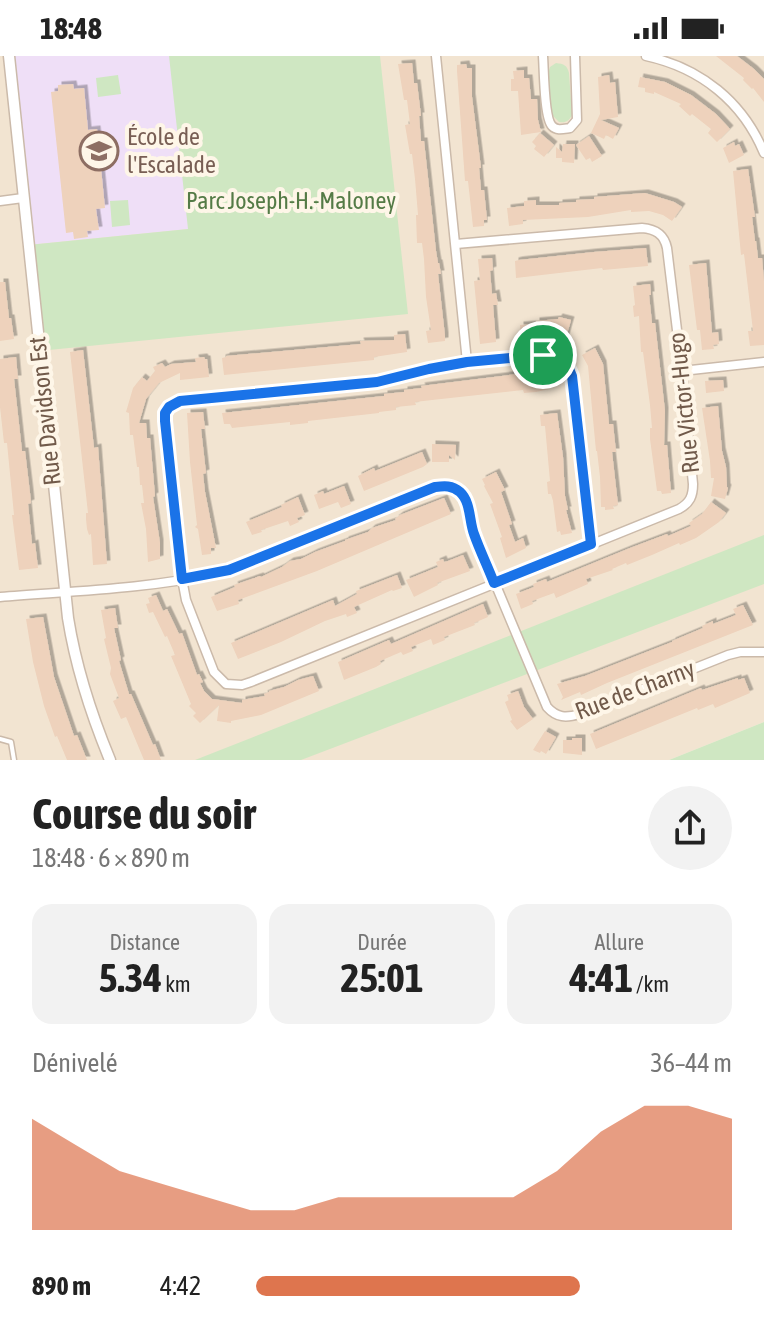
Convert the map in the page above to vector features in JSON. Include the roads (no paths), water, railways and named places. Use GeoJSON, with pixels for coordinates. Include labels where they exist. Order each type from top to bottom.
{"type":"FeatureCollection","features":[{"type":"Feature","properties":{"kind":"street","name":"Rue Davidson Est"},"geometry":{"type":"LineString","coordinates":[[9,56],[71,640],[81,684],[110,760]]}},
{"type":"Feature","properties":{"kind":"street"},"geometry":{"type":"LineString","coordinates":[[436,56],[467,362]]}},
{"type":"Feature","properties":{"kind":"street"},"geometry":{"type":"LineString","coordinates":[[543,56],[548,118],[550,124],[558,129],[570,128],[577,120],[575,56]]}},
{"type":"Feature","properties":{"kind":"street"},"geometry":{"type":"LineString","coordinates":[[646,56],[686,69],[717,88],[751,125],[764,153]]}},
{"type":"Feature","properties":{"kind":"street"},"geometry":{"type":"LineString","coordinates":[[0,201],[23,198]]}},
{"type":"Feature","properties":{"kind":"street","name":"Rue Victor-Hugo"},"geometry":{"type":"LineString","coordinates":[[182,579],[186,600],[214,672],[226,684],[233,685],[251,682],[679,509],[691,498],[693,484],[682,371],[664,238],[655,230],[642,228],[456,244]]}},
{"type":"Feature","properties":{"kind":"street"},"geometry":{"type":"LineString","coordinates":[[182,579],[165,421],[169,407],[180,401],[377,382],[467,362],[543,355],[558,358],[567,365],[572,376],[591,544]]}},
{"type":"Feature","properties":{"kind":"street"},"geometry":{"type":"LineString","coordinates":[[682,371],[764,362]]}},
{"type":"Feature","properties":{"kind":"street","name":"Rue de Charny"},"geometry":{"type":"LineString","coordinates":[[0,597],[65,593],[229,570],[444,486],[458,490],[467,503],[474,533],[494,583],[547,707],[553,713],[561,717],[580,714],[728,655],[764,652]]}},
{"type":"Feature","properties":{"kind":"lane"},"geometry":{"type":"LineString","coordinates":[[0,739],[11,742],[14,760]]}},
{"type":"Feature","properties":{"kind":"place","name":"École de l'Escalade"},"geometry":{"type":"Point","coordinates":[99,151]}},
{"type":"Feature","properties":{"kind":"park label","name":"Parc Joseph-H.-Maloney"},"geometry":{"type":"Point","coordinates":[291,201]}}]}
